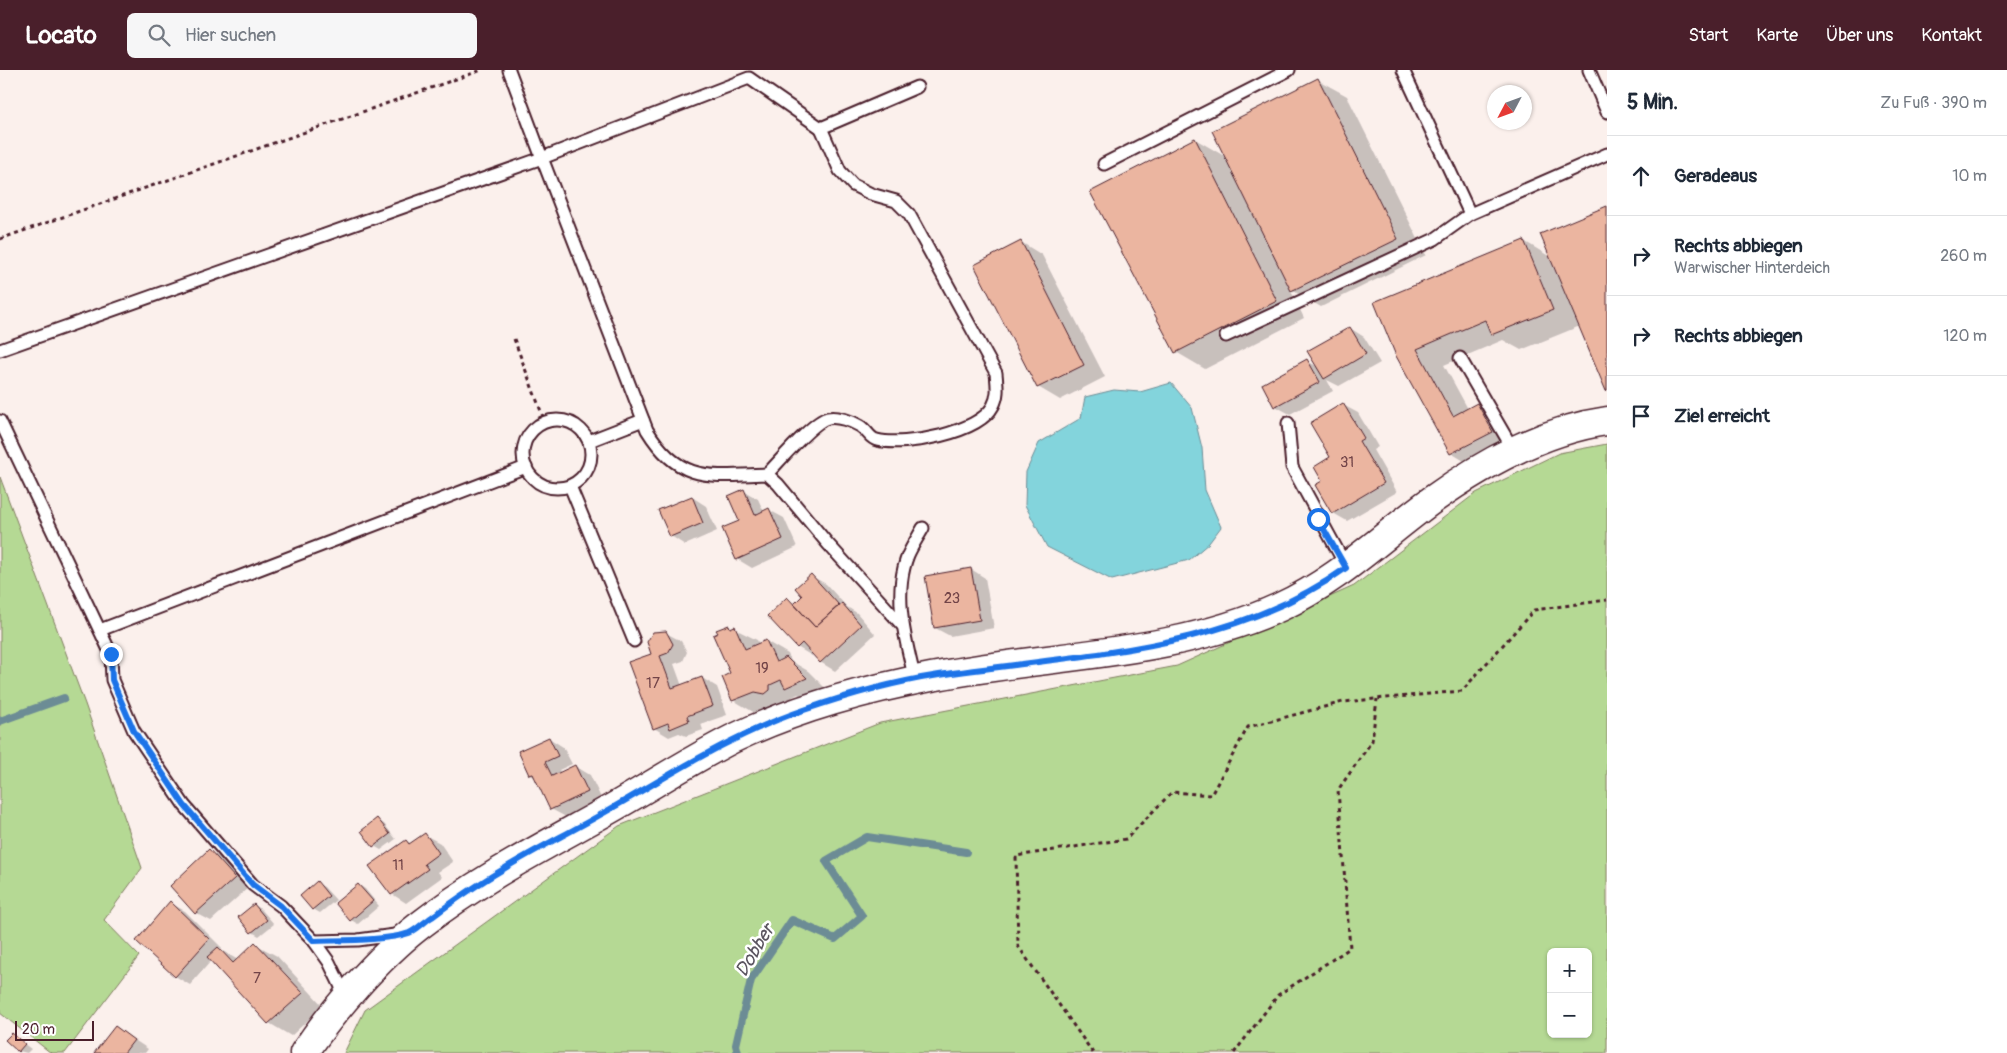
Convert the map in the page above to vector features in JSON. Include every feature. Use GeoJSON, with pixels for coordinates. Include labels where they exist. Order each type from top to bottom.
{"type":"FeatureCollection","features":[{"type":"Feature","properties":{"kind":"street"},"geometry":{"type":"LineString","coordinates":[[304,1053],[376,965],[411,932],[478,884],[530,852],[736,738],[802,710],[860,693],[915,680],[1161,643],[1214,630],[1279,608],[1324,584],[1432,500],[1531,441],[1586,424],[1607,421]]}},
{"type":"Feature","properties":{"kind":"lane"},"geometry":{"type":"LineString","coordinates":[[0,350],[542,158],[749,78],[821,128],[840,171],[853,185],[896,201],[909,214],[996,373],[998,393],[992,408],[978,420],[950,433],[928,440],[897,443],[875,440],[861,426],[840,418],[827,418],[808,430],[767,474],[712,477],[693,472],[671,460],[658,448],[643,420],[542,158],[509,70]]}},
{"type":"Feature","properties":{"kind":"lane"},"geometry":{"type":"LineString","coordinates":[[1104,164],[1289,70]]}},
{"type":"Feature","properties":{"kind":"lane"},"geometry":{"type":"LineString","coordinates":[[1403,70],[1470,214]]}},
{"type":"Feature","properties":{"kind":"lane"},"geometry":{"type":"LineString","coordinates":[[1589,70],[1607,112]]}},
{"type":"Feature","properties":{"kind":"lane"},"geometry":{"type":"LineString","coordinates":[[821,128],[917,87]]}},
{"type":"Feature","properties":{"kind":"lane"},"geometry":{"type":"LineString","coordinates":[[1226,336],[1435,239],[1470,214],[1607,154]]}},
{"type":"Feature","properties":{"kind":"lane"},"geometry":{"type":"LineString","coordinates":[[1460,358],[1514,451]]}},
{"type":"Feature","properties":{"kind":"lane"},"geometry":{"type":"LineString","coordinates":[[566,420],[576,425],[589,441],[592,452],[587,472],[570,486],[560,488],[549,487],[539,483],[526,467],[523,456],[524,445],[536,427],[545,422],[566,420]]}},
{"type":"Feature","properties":{"kind":"lane"},"geometry":{"type":"LineString","coordinates":[[589,441],[643,420]]}},
{"type":"Feature","properties":{"kind":"lane"},"geometry":{"type":"LineString","coordinates":[[0,421],[111,654],[112,680],[134,731],[184,805],[253,885],[281,906],[314,941],[329,962],[347,999]]}},
{"type":"Feature","properties":{"kind":"lane"},"geometry":{"type":"LineString","coordinates":[[1288,423],[1292,467],[1346,568]]}},
{"type":"Feature","properties":{"kind":"lane"},"geometry":{"type":"LineString","coordinates":[[100,630],[526,467]]}},
{"type":"Feature","properties":{"kind":"lane"},"geometry":{"type":"LineString","coordinates":[[767,474],[778,484],[828,544],[902,625]]}},
{"type":"Feature","properties":{"kind":"lane"},"geometry":{"type":"LineString","coordinates":[[570,486],[634,641]]}},
{"type":"Feature","properties":{"kind":"lane"},"geometry":{"type":"LineString","coordinates":[[915,680],[902,625],[901,587],[908,556],[923,528]]}},
{"type":"Feature","properties":{"kind":"lane"},"geometry":{"type":"LineString","coordinates":[[314,941],[358,940],[411,932]]}},
{"type":"Feature","properties":{"kind":"path"},"geometry":{"type":"LineString","coordinates":[[0,239],[482,70]]}},
{"type":"Feature","properties":{"kind":"path"},"geometry":{"type":"LineString","coordinates":[[514,339],[545,422]]}},
{"type":"Feature","properties":{"kind":"path"},"geometry":{"type":"LineString","coordinates":[[1094,1053],[1018,946],[1016,856],[1126,839],[1172,792],[1212,795],[1248,727],[1343,702],[1462,691],[1534,610],[1607,600]]}},
{"type":"Feature","properties":{"kind":"path"},"geometry":{"type":"LineString","coordinates":[[1234,1053],[1278,996],[1350,948],[1338,790],[1372,741],[1377,699]]}},
{"type":"Feature","properties":{"kind":"green space"},"geometry":{"type":"Polygon","coordinates":[[[1607,444],[1607,1053],[344,1053],[365,1010],[619,826],[880,723],[1177,666],[1354,586],[1476,493],[1559,453],[1607,444]]]}},
{"type":"Feature","properties":{"kind":"green space"},"geometry":{"type":"Polygon","coordinates":[[[0,477],[85,704],[142,868],[104,920],[139,956],[65,1053],[51,1053],[0,1013],[0,477]]]}},
{"type":"Feature","properties":{"kind":"water"},"geometry":{"type":"Polygon","coordinates":[[[1171,383],[1192,408],[1202,448],[1205,490],[1221,527],[1209,543],[1189,560],[1112,580],[1047,547],[1025,505],[1026,472],[1039,443],[1081,418],[1085,397],[1114,390],[1140,392],[1171,383]]]}},
{"type":"Feature","properties":{"kind":"building"},"geometry":{"type":"Polygon","coordinates":[[[1318,78],[1398,239],[1291,291],[1212,131],[1318,78]]]}},
{"type":"Feature","properties":{"kind":"building"},"geometry":{"type":"Polygon","coordinates":[[[1195,138],[1277,301],[1175,353],[1090,192],[1195,138]]]}},
{"type":"Feature","properties":{"kind":"building"},"geometry":{"type":"Polygon","coordinates":[[[1607,206],[1607,390],[1606,391],[1540,234],[1607,206]]]}},
{"type":"Feature","properties":{"kind":"building"},"geometry":{"type":"Polygon","coordinates":[[[1524,240],[1553,310],[1491,335],[1485,320],[1417,349],[1453,416],[1477,403],[1493,432],[1450,454],[1396,356],[1374,302],[1524,240]]]}},
{"type":"Feature","properties":{"kind":"building"},"geometry":{"type":"Polygon","coordinates":[[[1021,241],[1084,365],[1037,388],[974,265],[1021,241]]]}},
{"type":"Feature","properties":{"kind":"building"},"geometry":{"type":"Polygon","coordinates":[[[1350,327],[1366,354],[1324,379],[1307,351],[1350,327]]]}},
{"type":"Feature","properties":{"kind":"building"},"geometry":{"type":"Polygon","coordinates":[[[1307,359],[1320,382],[1274,407],[1262,384],[1307,359]]]}},
{"type":"Feature","properties":{"kind":"building"},"geometry":{"type":"Polygon","coordinates":[[[1343,403],[1364,438],[1359,441],[1384,483],[1332,514],[1315,485],[1322,481],[1314,467],[1330,457],[1310,423],[1343,403]]]}},
{"type":"Feature","properties":{"kind":"building"},"geometry":{"type":"Polygon","coordinates":[[[744,489],[755,515],[769,508],[783,539],[736,560],[722,528],[739,521],[728,496],[744,489]]]}},
{"type":"Feature","properties":{"kind":"building"},"geometry":{"type":"Polygon","coordinates":[[[692,496],[703,523],[670,537],[658,510],[692,496]]]}},
{"type":"Feature","properties":{"kind":"building"},"geometry":{"type":"Polygon","coordinates":[[[971,568],[980,620],[934,628],[925,576],[971,568]]]}},
{"type":"Feature","properties":{"kind":"building"},"geometry":{"type":"Polygon","coordinates":[[[811,574],[839,605],[815,627],[794,604],[802,596],[795,588],[811,574]]]}},
{"type":"Feature","properties":{"kind":"building"},"geometry":{"type":"Polygon","coordinates":[[[787,597],[815,627],[842,603],[861,625],[820,663],[802,643],[797,648],[767,616],[787,597]]]}},
{"type":"Feature","properties":{"kind":"building"},"geometry":{"type":"Polygon","coordinates":[[[729,625],[730,628],[735,626],[745,649],[766,640],[776,662],[786,657],[807,678],[785,688],[781,680],[770,685],[770,690],[765,694],[755,692],[732,701],[722,677],[730,673],[713,635],[718,633],[716,630],[729,625]]]}},
{"type":"Feature","properties":{"kind":"building"},"geometry":{"type":"Polygon","coordinates":[[[666,631],[673,644],[668,653],[660,656],[672,688],[702,677],[713,706],[687,716],[689,721],[670,729],[668,723],[653,729],[628,662],[651,654],[647,642],[653,632],[666,631]]]}},
{"type":"Feature","properties":{"kind":"building"},"geometry":{"type":"Polygon","coordinates":[[[549,737],[558,756],[545,762],[552,776],[575,765],[588,792],[550,810],[533,774],[529,775],[518,751],[549,737]]]}},
{"type":"Feature","properties":{"kind":"building"},"geometry":{"type":"Polygon","coordinates":[[[377,818],[390,834],[373,847],[361,831],[377,818]]]}},
{"type":"Feature","properties":{"kind":"building"},"geometry":{"type":"Polygon","coordinates":[[[425,833],[439,853],[424,864],[428,869],[391,895],[369,866],[406,840],[409,844],[425,833]]]}},
{"type":"Feature","properties":{"kind":"building"},"geometry":{"type":"Polygon","coordinates":[[[209,849],[235,878],[195,914],[170,886],[209,849]]]}},
{"type":"Feature","properties":{"kind":"building"},"geometry":{"type":"Polygon","coordinates":[[[317,881],[329,896],[312,910],[300,896],[317,881]]]}},
{"type":"Feature","properties":{"kind":"building"},"geometry":{"type":"Polygon","coordinates":[[[358,884],[373,901],[350,921],[335,903],[358,884]]]}},
{"type":"Feature","properties":{"kind":"building"},"geometry":{"type":"Polygon","coordinates":[[[170,901],[209,939],[175,977],[136,941],[170,901]]]}},
{"type":"Feature","properties":{"kind":"building"},"geometry":{"type":"Polygon","coordinates":[[[254,904],[267,920],[251,933],[238,917],[254,904]]]}},
{"type":"Feature","properties":{"kind":"building"},"geometry":{"type":"Polygon","coordinates":[[[255,942],[303,993],[268,1024],[207,957],[218,947],[233,963],[255,942]]]}},
{"type":"Feature","properties":{"kind":"building"},"geometry":{"type":"Polygon","coordinates":[[[115,1026],[134,1040],[124,1053],[94,1053],[115,1026]]]}},
{"type":"Feature","properties":{"kind":"building"},"geometry":{"type":"Polygon","coordinates":[[[12,1033],[25,1044],[18,1052],[5,1040],[12,1033]]]}},
{"type":"Feature","properties":{"kind":"waterway"},"geometry":{"type":"LineString","coordinates":[[0,721],[64,698]]}},
{"type":"Feature","properties":{"kind":"waterway","name":"Dobber"},"geometry":{"type":"LineString","coordinates":[[738,1053],[736,1045],[751,980],[792,920],[835,939],[862,916],[826,861],[867,837],[966,852]]}},
{"type":"Feature","properties":{"kind":"route"},"geometry":{"type":"LineString","coordinates":[[111,654],[112,680],[134,731],[184,805],[253,885],[281,906],[314,941],[358,940],[411,932],[478,884],[530,852],[600,815],[679,767],[736,738],[802,710],[860,693],[936,676],[1161,643],[1214,630],[1279,608],[1324,584],[1346,568],[1318,519]]}}]}
